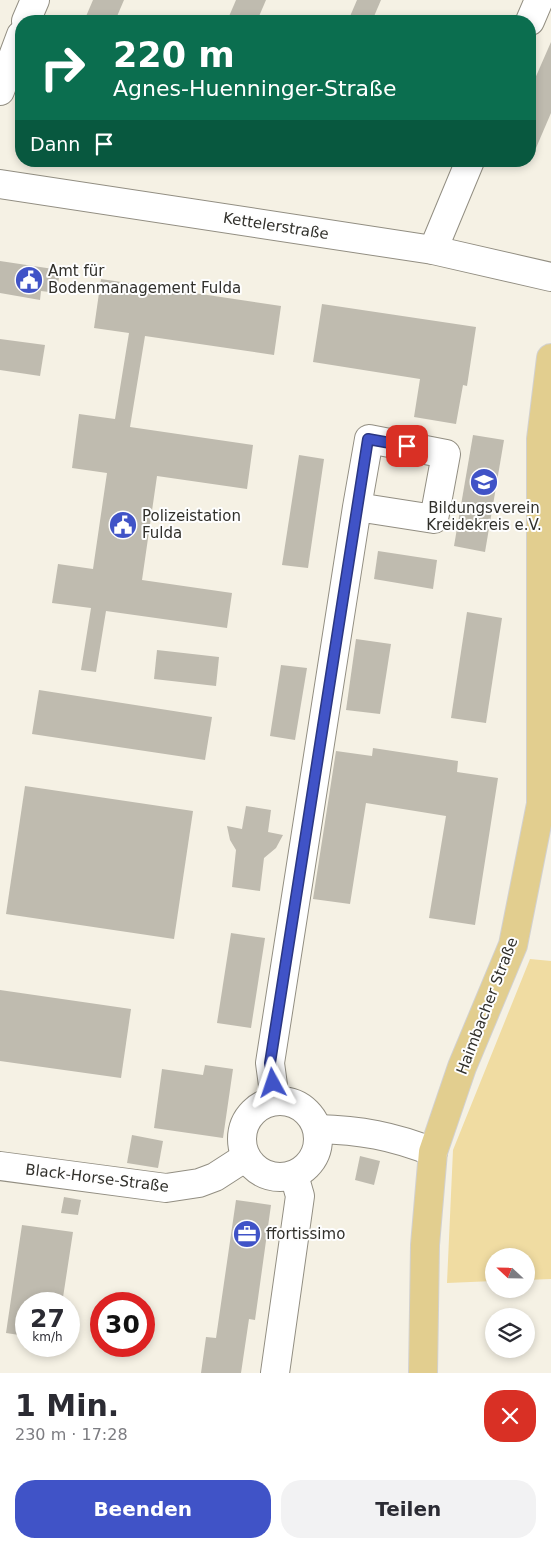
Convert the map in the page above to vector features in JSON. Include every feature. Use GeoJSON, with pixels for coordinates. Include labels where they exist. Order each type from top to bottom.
{"type":"FeatureCollection","features":[{"type":"Feature","properties":{"kind":"main road","name":"Haimbacher Straße"},"geometry":{"type":"LineString","coordinates":[[423,1373],[425,1245],[433,1152],[462,1067],[513,945],[541,804],[545,547],[541,439],[551,358]]}},
{"type":"Feature","properties":{"kind":"street"},"geometry":{"type":"LineString","coordinates":[[28,15],[34,0]]}},
{"type":"Feature","properties":{"kind":"street"},"geometry":{"type":"LineString","coordinates":[[533,15],[539,0]]}},
{"type":"Feature","properties":{"kind":"street"},"geometry":{"type":"LineString","coordinates":[[0,91],[15,51]]}},
{"type":"Feature","properties":{"kind":"street"},"geometry":{"type":"LineString","coordinates":[[433,250],[468,167]]}},
{"type":"Feature","properties":{"kind":"street","name":"Kettelerstraße"},"geometry":{"type":"LineString","coordinates":[[0,184],[433,250],[551,277]]}},
{"type":"Feature","properties":{"kind":"street"},"geometry":{"type":"LineString","coordinates":[[275,1100],[270,1063],[357,507]]}},
{"type":"Feature","properties":{"kind":"street"},"geometry":{"type":"LineString","coordinates":[[275,1100],[294,1102],[309,1113],[318,1129],[319,1143],[315,1157],[306,1168],[294,1175],[280,1178],[267,1175],[255,1168],[246,1157],[242,1143],[243,1128],[250,1115],[261,1105],[275,1100]]}},
{"type":"Feature","properties":{"kind":"street"},"geometry":{"type":"LineString","coordinates":[[318,1129],[350,1130],[398,1138],[433,1152]]}},
{"type":"Feature","properties":{"kind":"street","name":"Black-Horse-Straße"},"geometry":{"type":"LineString","coordinates":[[0,1166],[166,1188],[199,1183],[215,1177],[246,1157]]}},
{"type":"Feature","properties":{"kind":"street"},"geometry":{"type":"LineString","coordinates":[[275,1373],[300,1196],[294,1175]]}},
{"type":"Feature","properties":{"kind":"shaded area"},"geometry":{"type":"Polygon","coordinates":[[[530,959],[551,961],[551,1279],[535,1280],[535,1248],[485,1248],[485,1281],[447,1283],[453,1150],[530,959]]]}},
{"type":"Feature","properties":{"kind":"building"},"geometry":{"type":"Polygon","coordinates":[[[93,0],[124,0],[118,15],[87,15],[93,0]]]}},
{"type":"Feature","properties":{"kind":"building"},"geometry":{"type":"Polygon","coordinates":[[[236,0],[266,0],[260,15],[230,15],[236,0]]]}},
{"type":"Feature","properties":{"kind":"building"},"geometry":{"type":"Polygon","coordinates":[[[357,0],[381,0],[375,15],[351,15],[357,0]]]}},
{"type":"Feature","properties":{"kind":"building"},"geometry":{"type":"Polygon","coordinates":[[[551,42],[551,113],[536,148],[536,76],[551,42]]]}},
{"type":"Feature","properties":{"kind":"building","name":"Amt für Bodenmanagement Fulda"},"geometry":{"type":"Polygon","coordinates":[[[0,261],[60,270],[57,293],[41,291],[40,300],[0,293],[0,261]]]}},
{"type":"Feature","properties":{"kind":"building"},"geometry":{"type":"Polygon","coordinates":[[[101,279],[281,306],[274,355],[145,336],[130,427],[253,445],[247,489],[157,476],[142,580],[232,593],[227,628],[106,611],[96,672],[81,670],[91,608],[52,603],[58,564],[93,569],[107,473],[72,468],[79,414],[115,419],[129,333],[94,328],[101,279]]]}},
{"type":"Feature","properties":{"kind":"building"},"geometry":{"type":"Polygon","coordinates":[[[322,304],[476,327],[467,386],[463,385],[456,424],[414,417],[420,379],[313,362],[322,304]]]}},
{"type":"Feature","properties":{"kind":"building"},"geometry":{"type":"Polygon","coordinates":[[[0,339],[45,345],[40,376],[0,370],[0,339]]]}},
{"type":"Feature","properties":{"kind":"building"},"geometry":{"type":"Polygon","coordinates":[[[473,435],[504,440],[485,552],[454,546],[473,435]]]}},
{"type":"Feature","properties":{"kind":"building"},"geometry":{"type":"Polygon","coordinates":[[[299,455],[324,459],[308,568],[282,565],[299,455]]]}},
{"type":"Feature","properties":{"kind":"building"},"geometry":{"type":"Polygon","coordinates":[[[378,551],[437,560],[433,589],[374,579],[378,551]]]}},
{"type":"Feature","properties":{"kind":"building"},"geometry":{"type":"Polygon","coordinates":[[[467,612],[502,618],[486,723],[451,718],[467,612]]]}},
{"type":"Feature","properties":{"kind":"building"},"geometry":{"type":"Polygon","coordinates":[[[356,639],[391,644],[380,714],[346,710],[356,639]]]}},
{"type":"Feature","properties":{"kind":"building"},"geometry":{"type":"Polygon","coordinates":[[[157,650],[219,657],[216,686],[154,679],[157,650]]]}},
{"type":"Feature","properties":{"kind":"building"},"geometry":{"type":"Polygon","coordinates":[[[281,665],[307,668],[295,740],[270,736],[281,665]]]}},
{"type":"Feature","properties":{"kind":"building"},"geometry":{"type":"Polygon","coordinates":[[[39,690],[212,717],[205,760],[32,734],[39,690]]]}},
{"type":"Feature","properties":{"kind":"building"},"geometry":{"type":"Polygon","coordinates":[[[373,748],[458,761],[457,772],[498,778],[475,925],[429,918],[446,816],[366,803],[350,904],[313,899],[336,751],[372,756],[373,748]]]}},
{"type":"Feature","properties":{"kind":"building"},"geometry":{"type":"Polygon","coordinates":[[[25,786],[193,811],[174,939],[6,914],[25,786]]]}},
{"type":"Feature","properties":{"kind":"building"},"geometry":{"type":"Polygon","coordinates":[[[246,806],[271,810],[268,832],[283,835],[276,848],[264,858],[260,891],[232,887],[236,850],[230,840],[227,826],[242,829],[246,806]]]}},
{"type":"Feature","properties":{"kind":"building"},"geometry":{"type":"Polygon","coordinates":[[[231,933],[265,938],[251,1028],[217,1023],[231,933]]]}},
{"type":"Feature","properties":{"kind":"building"},"geometry":{"type":"Polygon","coordinates":[[[0,990],[131,1009],[121,1078],[0,1061],[0,990]]]}},
{"type":"Feature","properties":{"kind":"building"},"geometry":{"type":"Polygon","coordinates":[[[205,1065],[233,1069],[223,1138],[154,1128],[162,1069],[203,1075],[205,1065]]]}},
{"type":"Feature","properties":{"kind":"building"},"geometry":{"type":"Polygon","coordinates":[[[132,1135],[163,1141],[158,1168],[127,1163],[132,1135]]]}},
{"type":"Feature","properties":{"kind":"building"},"geometry":{"type":"Polygon","coordinates":[[[360,1156],[380,1161],[374,1185],[355,1180],[360,1156]]]}},
{"type":"Feature","properties":{"kind":"building"},"geometry":{"type":"Polygon","coordinates":[[[64,1197],[81,1200],[78,1215],[61,1213],[64,1197]]]}},
{"type":"Feature","properties":{"kind":"building"},"geometry":{"type":"Polygon","coordinates":[[[236,1200],[271,1205],[255,1320],[249,1319],[241,1373],[201,1373],[206,1337],[216,1338],[236,1200]]]}},
{"type":"Feature","properties":{"kind":"building"},"geometry":{"type":"Polygon","coordinates":[[[22,1225],[73,1232],[64,1292],[15,1292],[15,1334],[6,1333],[22,1225]]]}},
{"type":"Feature","properties":{"kind":"place","name":"Amt für Bodenmanagement Fulda"},"geometry":{"type":"Point","coordinates":[29,280]}},
{"type":"Feature","properties":{"kind":"place","name":"Bildungsverein Kreidekreis e.V."},"geometry":{"type":"Point","coordinates":[484,482]}},
{"type":"Feature","properties":{"kind":"place","name":"Polizeistation Fulda"},"geometry":{"type":"Point","coordinates":[123,525]}},
{"type":"Feature","properties":{"kind":"place","name":"ffortissimo"},"geometry":{"type":"Point","coordinates":[247,1234]}},
{"type":"Feature","properties":{"kind":"route"},"geometry":{"type":"LineString","coordinates":[[273,1083],[270,1063],[368,439],[407,446]]}}]}
